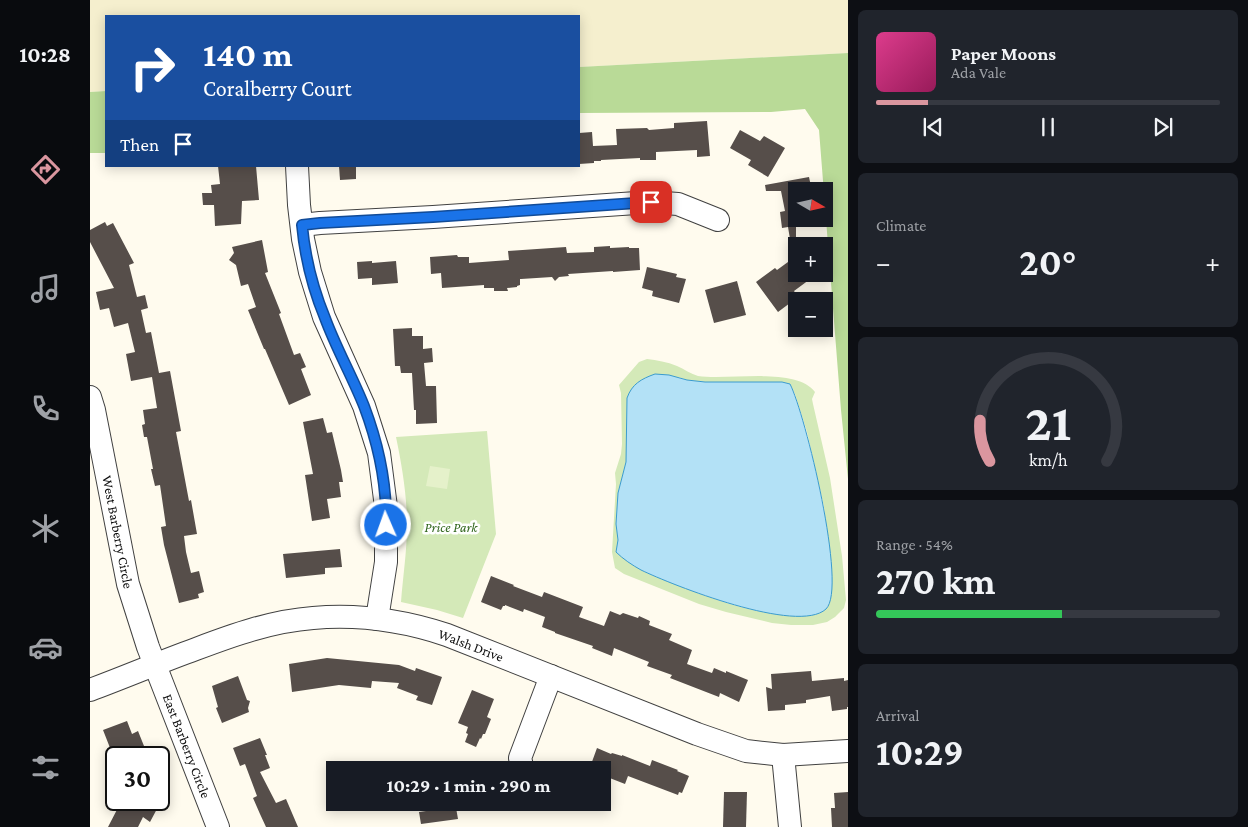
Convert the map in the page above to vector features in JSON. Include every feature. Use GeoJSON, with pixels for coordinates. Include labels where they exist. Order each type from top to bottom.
{"type":"FeatureCollection","features":[{"type":"Feature","properties":{"kind":"street"},"geometry":{"type":"LineString","coordinates":[[297,167],[303,239],[310,272],[324,317],[364,406],[379,453],[386,507],[386,562],[377,619]]}},
{"type":"Feature","properties":{"kind":"street"},"geometry":{"type":"LineString","coordinates":[[302,225],[651,202],[678,204],[718,220]]}},
{"type":"Feature","properties":{"kind":"street","name":"West Barberry Circle"},"geometry":{"type":"LineString","coordinates":[[90,397],[128,584],[155,665]]}},
{"type":"Feature","properties":{"kind":"street","name":"Walsh Drive"},"geometry":{"type":"LineString","coordinates":[[90,690],[238,633],[312,618],[377,619],[395,621],[432,630],[714,741],[746,751],[783,754],[848,751]]}},
{"type":"Feature","properties":{"kind":"street","name":"East Barberry Circle"},"geometry":{"type":"LineString","coordinates":[[155,665],[218,827]]}},
{"type":"Feature","properties":{"kind":"street"},"geometry":{"type":"LineString","coordinates":[[521,761],[520,758],[551,676]]}},
{"type":"Feature","properties":{"kind":"street"},"geometry":{"type":"LineString","coordinates":[[783,754],[790,827]]}},
{"type":"Feature","properties":{"kind":"shaded area"},"geometry":{"type":"Polygon","coordinates":[[[90,0],[848,0],[848,53],[580,67],[580,15],[105,15],[105,91],[90,92],[90,0]]]}},
{"type":"Feature","properties":{"kind":"green space"},"geometry":{"type":"Polygon","coordinates":[[[848,53],[848,479],[831,282],[833,282],[833,237],[827,237],[827,228],[833,227],[833,182],[823,182],[819,130],[805,109],[771,112],[580,113],[580,67],[848,53]]]}},
{"type":"Feature","properties":{"kind":"green space"},"geometry":{"type":"Polygon","coordinates":[[[105,91],[105,153],[90,153],[90,92],[105,91]]]}},
{"type":"Feature","properties":{"kind":"green space"},"geometry":{"type":"Polygon","coordinates":[[[647,359],[662,361],[698,376],[761,376],[793,379],[806,384],[815,392],[812,399],[830,478],[842,556],[846,600],[844,608],[835,617],[827,622],[813,625],[772,623],[699,604],[624,574],[615,568],[612,552],[615,473],[622,444],[621,393],[619,385],[639,362],[647,359]],[[678,377],[627,398],[626,462],[618,493],[617,547],[633,563],[646,572],[724,602],[761,612],[799,615],[818,614],[832,575],[824,507],[807,432],[790,384],[782,382],[705,382],[678,377]]]}},
{"type":"Feature","properties":{"kind":"green space","name":"Price Park"},"geometry":{"type":"Polygon","coordinates":[[[487,431],[496,534],[463,618],[401,602],[407,514],[404,481],[396,437],[487,431]]]}},
{"type":"Feature","properties":{"kind":"green space"},"geometry":{"type":"Polygon","coordinates":[[[430,466],[450,469],[447,489],[426,486],[430,466]]]}},
{"type":"Feature","properties":{"kind":"water"},"geometry":{"type":"Polygon","coordinates":[[[655,374],[705,382],[782,382],[790,384],[797,401],[814,462],[828,536],[832,569],[831,594],[826,609],[811,615],[790,616],[735,605],[679,586],[641,570],[616,552],[618,540],[616,524],[618,493],[626,462],[627,398],[638,383],[655,374]]]}},
{"type":"Feature","properties":{"kind":"building"},"geometry":{"type":"Polygon","coordinates":[[[707,121],[710,156],[697,157],[697,150],[656,152],[656,160],[640,160],[640,158],[601,160],[594,161],[594,163],[580,164],[580,133],[592,132],[593,146],[617,145],[616,129],[647,128],[649,130],[674,128],[674,123],[707,121]]]}},
{"type":"Feature","properties":{"kind":"building"},"geometry":{"type":"Polygon","coordinates":[[[740,130],[760,141],[764,136],[785,148],[768,177],[748,165],[751,160],[730,148],[740,130]]]}},
{"type":"Feature","properties":{"kind":"building"},"geometry":{"type":"Polygon","coordinates":[[[218,167],[256,167],[259,200],[242,201],[241,224],[215,226],[214,205],[203,205],[202,193],[212,193],[211,185],[220,184],[218,167]]]}},
{"type":"Feature","properties":{"kind":"building"},"geometry":{"type":"Polygon","coordinates":[[[339,167],[356,167],[356,179],[340,180],[339,167]]]}},
{"type":"Feature","properties":{"kind":"building"},"geometry":{"type":"Polygon","coordinates":[[[809,177],[810,182],[788,182],[788,227],[782,228],[780,212],[785,211],[781,191],[766,191],[765,185],[809,177]]]}},
{"type":"Feature","properties":{"kind":"building"},"geometry":{"type":"Polygon","coordinates":[[[105,222],[107,226],[113,223],[134,263],[129,265],[137,297],[145,295],[148,308],[141,310],[146,333],[151,332],[159,373],[170,371],[181,431],[176,432],[197,534],[184,536],[186,552],[191,573],[199,571],[204,592],[198,594],[199,598],[179,603],[161,527],[166,526],[160,485],[155,486],[147,437],[144,437],[142,425],[145,424],[143,410],[157,408],[152,377],[131,381],[126,354],[135,352],[128,323],[114,327],[109,308],[100,310],[96,292],[114,288],[90,242],[90,230],[105,222]]]}},
{"type":"Feature","properties":{"kind":"building"},"geometry":{"type":"Polygon","coordinates":[[[788,228],[796,228],[796,237],[790,237],[788,228]]]}},
{"type":"Feature","properties":{"kind":"building"},"geometry":{"type":"Polygon","coordinates":[[[262,240],[268,272],[265,273],[281,313],[279,314],[294,355],[300,353],[306,367],[301,369],[311,395],[289,405],[248,310],[256,307],[248,284],[241,286],[236,265],[229,260],[234,253],[232,247],[262,240]]]}},
{"type":"Feature","properties":{"kind":"building"},"geometry":{"type":"Polygon","coordinates":[[[610,246],[610,248],[639,248],[640,270],[568,274],[569,276],[559,277],[555,281],[552,277],[520,279],[520,285],[507,288],[508,291],[494,291],[494,288],[484,288],[484,285],[442,288],[441,273],[431,274],[430,257],[457,255],[458,257],[469,257],[469,263],[509,260],[508,251],[566,247],[567,253],[594,252],[594,247],[610,246]]]}},
{"type":"Feature","properties":{"kind":"building"},"geometry":{"type":"Polygon","coordinates":[[[372,261],[372,263],[396,261],[398,283],[372,285],[372,278],[358,279],[357,262],[372,261]]]}},
{"type":"Feature","properties":{"kind":"building"},"geometry":{"type":"Polygon","coordinates":[[[788,262],[788,282],[806,282],[795,292],[788,292],[788,304],[778,312],[756,282],[775,268],[777,270],[788,262]]]}},
{"type":"Feature","properties":{"kind":"building"},"geometry":{"type":"Polygon","coordinates":[[[647,267],[677,274],[676,277],[686,279],[679,303],[652,296],[653,291],[642,288],[647,267]]]}},
{"type":"Feature","properties":{"kind":"building"},"geometry":{"type":"Polygon","coordinates":[[[737,281],[746,315],[714,323],[705,290],[737,281]]]}},
{"type":"Feature","properties":{"kind":"building"},"geometry":{"type":"Polygon","coordinates":[[[412,328],[412,336],[423,336],[423,349],[432,348],[433,362],[424,363],[426,386],[436,386],[437,423],[416,424],[412,373],[401,373],[400,366],[395,366],[393,329],[412,328]]]}},
{"type":"Feature","properties":{"kind":"building"},"geometry":{"type":"Polygon","coordinates":[[[323,418],[327,433],[332,432],[343,482],[339,482],[341,497],[327,499],[330,518],[312,521],[305,475],[313,474],[303,422],[323,418]]]}},
{"type":"Feature","properties":{"kind":"building"},"geometry":{"type":"Polygon","coordinates":[[[340,549],[342,567],[325,568],[325,574],[286,578],[283,554],[340,549]]]}},
{"type":"Feature","properties":{"kind":"building"},"geometry":{"type":"Polygon","coordinates":[[[491,576],[542,597],[544,592],[583,607],[579,617],[604,626],[610,611],[620,615],[623,613],[638,618],[639,616],[650,621],[649,625],[672,634],[669,640],[692,650],[687,664],[712,673],[714,668],[726,673],[726,671],[748,680],[739,702],[720,693],[719,697],[670,678],[672,675],[647,666],[649,662],[614,648],[612,656],[592,648],[593,646],[555,633],[542,627],[545,617],[524,609],[523,612],[505,605],[501,610],[481,602],[491,576]]]}},
{"type":"Feature","properties":{"kind":"building"},"geometry":{"type":"Polygon","coordinates":[[[327,658],[399,665],[415,671],[416,668],[442,677],[432,705],[416,700],[418,696],[397,688],[399,683],[372,681],[371,688],[339,685],[292,692],[289,664],[327,658]]]}},
{"type":"Feature","properties":{"kind":"building"},"geometry":{"type":"Polygon","coordinates":[[[811,671],[812,681],[844,678],[844,681],[848,680],[847,709],[832,711],[830,696],[806,700],[806,703],[785,705],[785,710],[768,711],[766,687],[772,689],[771,674],[811,671]]]}},
{"type":"Feature","properties":{"kind":"building"},"geometry":{"type":"Polygon","coordinates":[[[238,676],[247,700],[250,701],[249,712],[222,723],[216,708],[218,707],[212,686],[238,676]]]}},
{"type":"Feature","properties":{"kind":"building"},"geometry":{"type":"Polygon","coordinates":[[[472,690],[494,699],[487,717],[491,719],[485,734],[480,738],[476,747],[465,742],[468,727],[458,723],[472,690]]]}},
{"type":"Feature","properties":{"kind":"building"},"geometry":{"type":"Polygon","coordinates":[[[127,721],[132,734],[138,731],[144,746],[109,746],[103,730],[127,721]]]}},
{"type":"Feature","properties":{"kind":"building"},"geometry":{"type":"Polygon","coordinates":[[[260,738],[270,768],[260,772],[276,803],[286,799],[298,827],[266,827],[253,798],[257,796],[245,764],[240,766],[233,748],[260,738]]]}},
{"type":"Feature","properties":{"kind":"building"},"geometry":{"type":"Polygon","coordinates":[[[597,748],[650,766],[652,760],[689,776],[682,793],[679,792],[678,795],[628,776],[625,784],[611,779],[611,761],[592,761],[597,748]]]}},
{"type":"Feature","properties":{"kind":"building"},"geometry":{"type":"Polygon","coordinates":[[[724,792],[747,792],[746,827],[723,827],[724,792]]]}},
{"type":"Feature","properties":{"kind":"building"},"geometry":{"type":"Polygon","coordinates":[[[848,792],[848,827],[832,827],[831,808],[835,808],[834,793],[848,792]]]}},
{"type":"Feature","properties":{"kind":"building"},"geometry":{"type":"Polygon","coordinates":[[[116,811],[156,811],[150,822],[143,817],[138,827],[108,827],[116,811]]]}},
{"type":"Feature","properties":{"kind":"building"},"geometry":{"type":"Polygon","coordinates":[[[457,811],[458,819],[421,824],[419,812],[457,811]]]}},
{"type":"Feature","properties":{"kind":"route"},"geometry":{"type":"LineString","coordinates":[[386,525],[386,507],[379,453],[364,406],[324,317],[310,272],[302,225],[651,202]]}}]}
